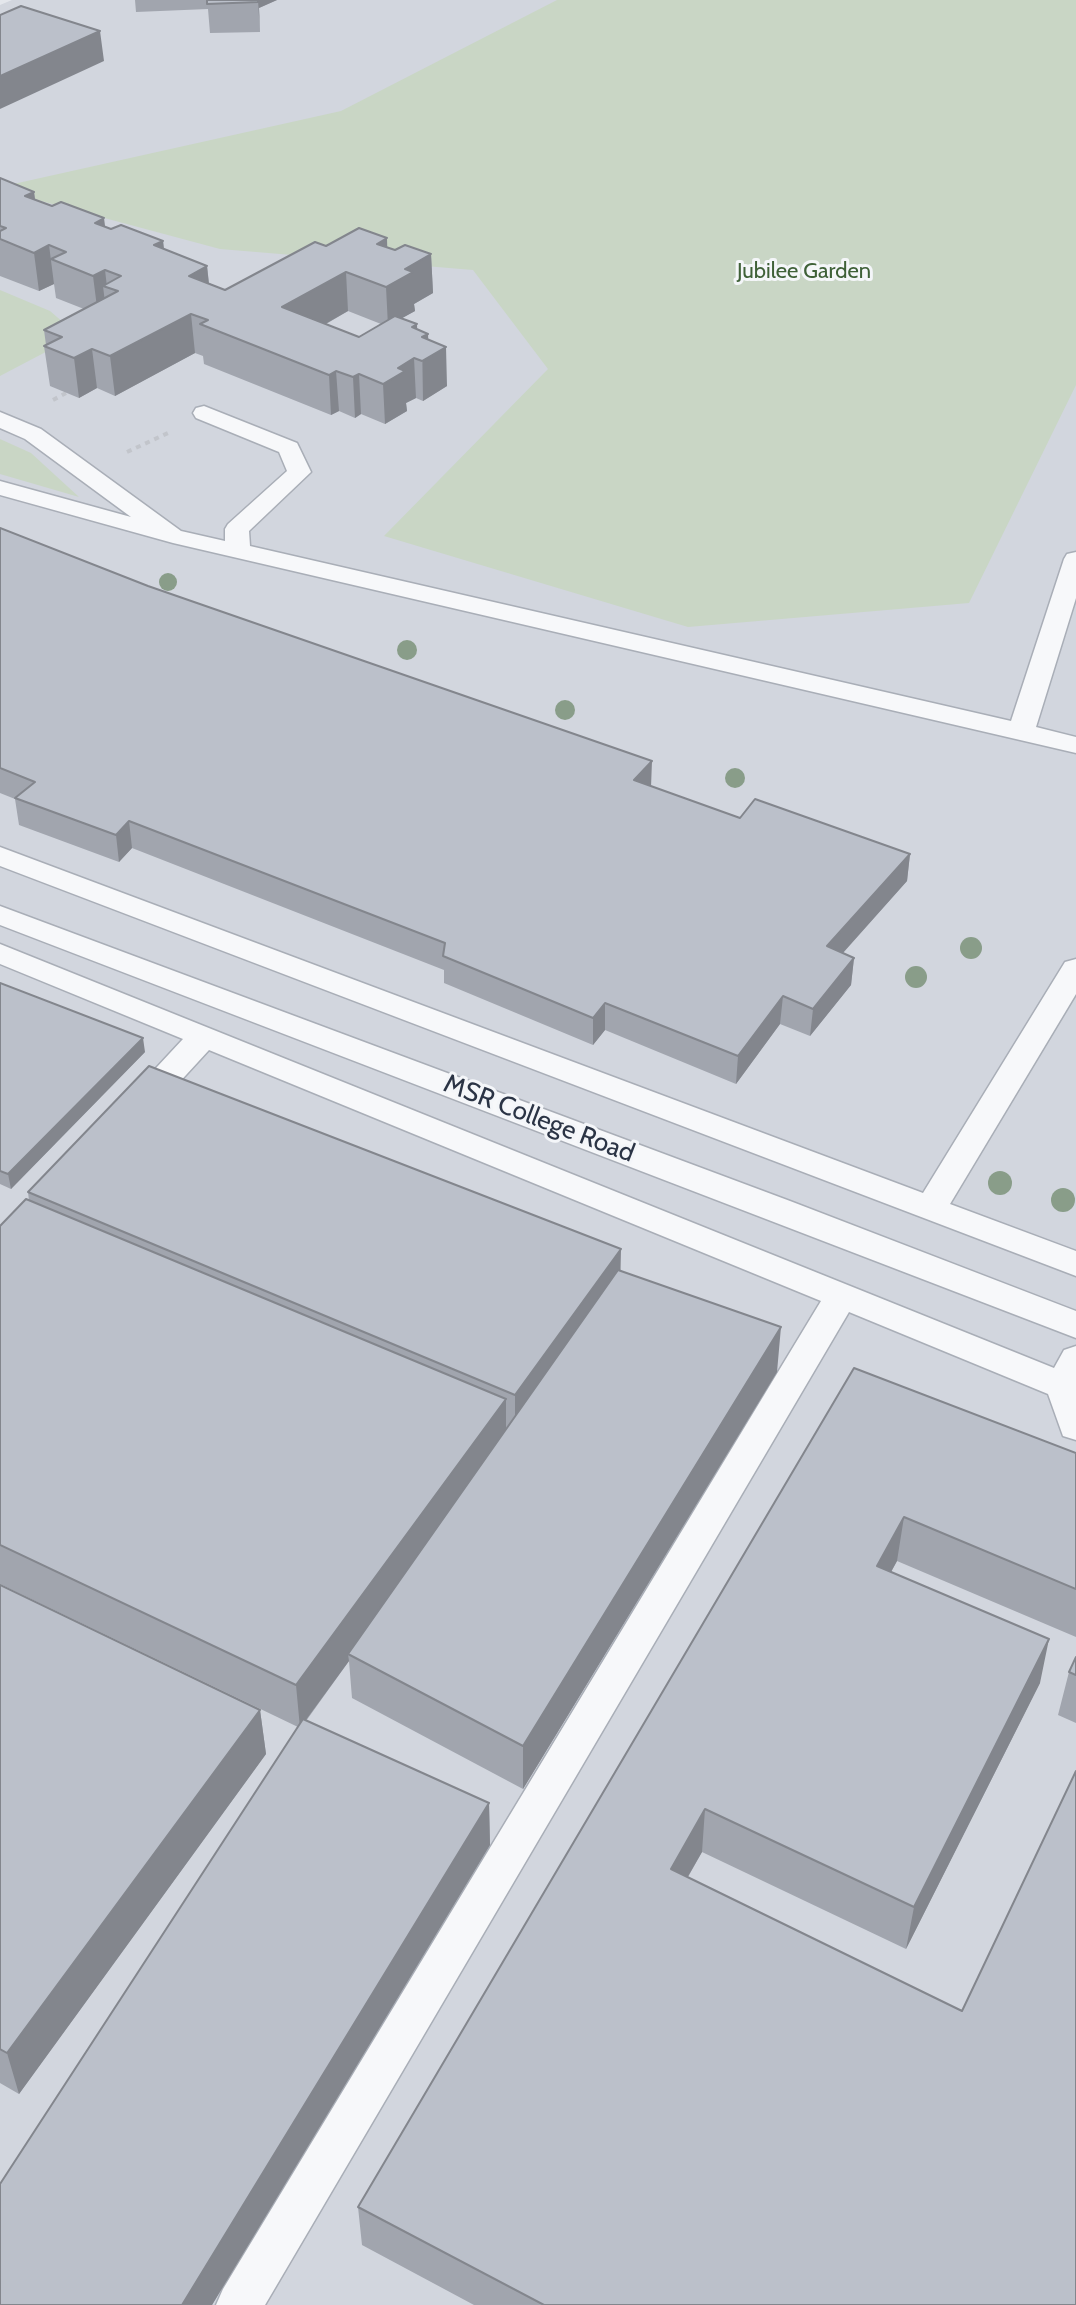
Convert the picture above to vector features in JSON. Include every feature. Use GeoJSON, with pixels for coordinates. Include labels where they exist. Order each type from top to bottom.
{"type":"FeatureCollection","features":[{"type":"Feature","properties":{"kind":"lane"},"geometry":{"type":"LineString","coordinates":[[204,413],[289,448],[299,472],[237,529],[238,550]]}},
{"type":"Feature","properties":{"kind":"lane"},"geometry":{"type":"LineString","coordinates":[[0,419],[33,434],[173,536]]}},
{"type":"Feature","properties":{"kind":"lane"},"geometry":{"type":"LineString","coordinates":[[0,488],[173,536],[1076,745]]}},
{"type":"Feature","properties":{"kind":"lane"},"geometry":{"type":"LineString","coordinates":[[1021,731],[1076,559]]}},
{"type":"Feature","properties":{"kind":"lane"},"geometry":{"type":"LineString","coordinates":[[0,856],[1076,1264]]}},
{"type":"Feature","properties":{"kind":"lane","name":"MSR College Road"},"geometry":{"type":"LineString","coordinates":[[0,915],[763,1203],[1076,1325]]}},
{"type":"Feature","properties":{"kind":"lane"},"geometry":{"type":"LineString","coordinates":[[0,953],[842,1295],[1072,1379],[1076,1426]]}},
{"type":"Feature","properties":{"kind":"lane"},"geometry":{"type":"LineString","coordinates":[[930,1209],[1076,969]]}},
{"type":"Feature","properties":{"kind":"lane"},"geometry":{"type":"LineString","coordinates":[[120,1127],[205,1035]]}},
{"type":"Feature","properties":{"kind":"lane"},"geometry":{"type":"LineString","coordinates":[[239,2305],[842,1295]]}},
{"type":"Feature","properties":{"kind":"path"},"geometry":{"type":"LineString","coordinates":[[55,449],[105,458],[140,448],[204,413]]}},
{"type":"Feature","properties":{"kind":"shaded area"},"geometry":{"type":"Polygon","coordinates":[[[12,0],[1076,0],[1076,2305],[0,2305],[0,5],[12,0]]]}},
{"type":"Feature","properties":{"kind":"green space","name":"Jubilee Garden"},"geometry":{"type":"Polygon","coordinates":[[[557,0],[1076,0],[1076,385],[969,603],[688,627],[384,536],[548,369],[473,270],[220,249],[0,190],[0,187],[341,111],[557,0]]]}},
{"type":"Feature","properties":{"kind":"green space"},"geometry":{"type":"Polygon","coordinates":[[[0,290],[50,311],[78,335],[0,376],[0,290]]]}},
{"type":"Feature","properties":{"kind":"green space"},"geometry":{"type":"Polygon","coordinates":[[[0,439],[31,453],[79,497],[0,474],[0,439]]]}},
{"type":"Feature","properties":{"kind":"building"},"geometry":{"type":"Polygon","coordinates":[[[207,0],[258,0],[258,2],[207,4],[207,0]]]}},
{"type":"Feature","properties":{"kind":"building"},"geometry":{"type":"Polygon","coordinates":[[[21,6],[100,31],[0,76],[0,15],[21,6]]]}},
{"type":"Feature","properties":{"kind":"building"},"geometry":{"type":"Polygon","coordinates":[[[0,178],[34,192],[25,196],[52,206],[61,202],[104,218],[95,223],[111,229],[121,225],[163,241],[154,245],[207,266],[189,276],[225,290],[315,242],[326,246],[359,228],[387,238],[377,244],[395,250],[405,245],[431,254],[405,269],[413,272],[386,287],[346,272],[282,307],[359,337],[395,316],[417,324],[412,327],[428,334],[422,337],[446,347],[422,361],[414,358],[398,368],[405,371],[383,384],[359,374],[353,377],[336,371],[329,375],[200,324],[208,320],[191,314],[110,356],[92,349],[74,358],[44,346],[62,337],[44,330],[118,291],[103,286],[121,276],[105,270],[93,276],[51,259],[66,252],[49,245],[34,253],[0,239],[0,231],[6,228],[0,226],[0,178]]]}},
{"type":"Feature","properties":{"kind":"building"},"geometry":{"type":"Polygon","coordinates":[[[0,528],[148,586],[652,761],[634,780],[740,818],[755,799],[910,854],[827,946],[854,958],[813,1009],[783,996],[738,1056],[605,1003],[593,1018],[443,956],[445,943],[129,821],[116,835],[15,798],[35,782],[0,768],[0,528]]]}},
{"type":"Feature","properties":{"kind":"building"},"geometry":{"type":"Polygon","coordinates":[[[0,983],[143,1038],[8,1174],[0,1171],[0,983]]]}},
{"type":"Feature","properties":{"kind":"building"},"geometry":{"type":"Polygon","coordinates":[[[149,1066],[621,1249],[515,1395],[28,1192],[149,1066]]]}},
{"type":"Feature","properties":{"kind":"building"},"geometry":{"type":"Polygon","coordinates":[[[26,1199],[506,1399],[296,1685],[0,1545],[0,1226],[26,1199]]]}},
{"type":"Feature","properties":{"kind":"building"},"geometry":{"type":"Polygon","coordinates":[[[618,1270],[781,1327],[523,1746],[348,1654],[618,1270]]]}},
{"type":"Feature","properties":{"kind":"building"},"geometry":{"type":"Polygon","coordinates":[[[854,1368],[1076,1453],[1076,1589],[904,1517],[877,1566],[1049,1639],[914,1907],[705,1809],[671,1869],[962,2011],[1076,1771],[1076,2305],[544,2305],[358,2207],[854,1368]]]}},
{"type":"Feature","properties":{"kind":"building"},"geometry":{"type":"Polygon","coordinates":[[[0,1585],[260,1710],[7,2053],[0,2049],[0,1585]]]}},
{"type":"Feature","properties":{"kind":"building"},"geometry":{"type":"Polygon","coordinates":[[[1076,1657],[1076,1675],[1069,1672],[1076,1657]]]}},
{"type":"Feature","properties":{"kind":"building"},"geometry":{"type":"Polygon","coordinates":[[[303,1719],[489,1803],[182,2305],[0,2305],[0,2184],[303,1719]]]}}]}
